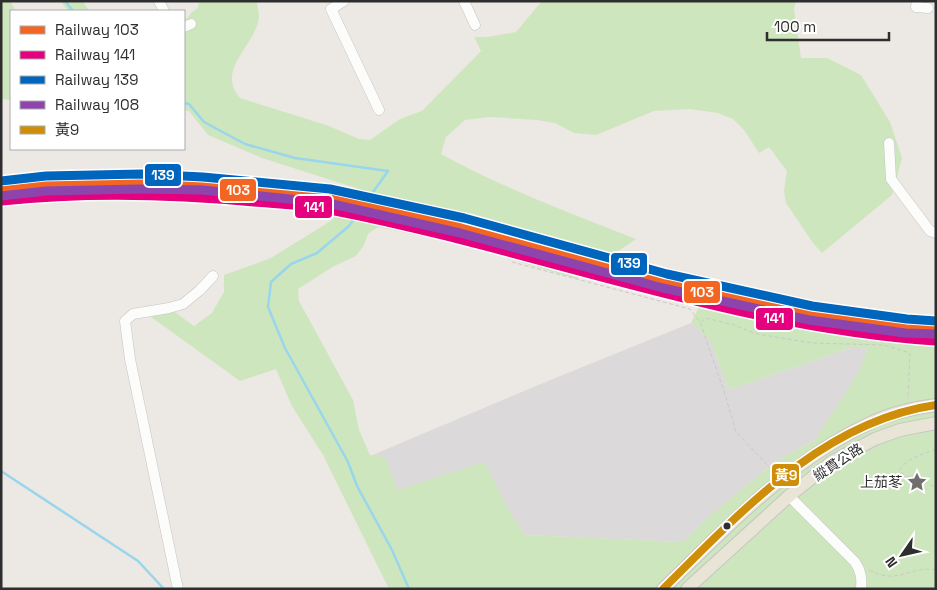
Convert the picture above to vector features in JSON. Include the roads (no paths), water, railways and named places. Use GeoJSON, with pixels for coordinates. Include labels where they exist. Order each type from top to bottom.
{"type":"FeatureCollection","features":[{"type":"Feature","properties":{"kind":"main road","name":"縱貫公路"},"geometry":{"type":"LineString","coordinates":[[663,589],[701,551],[780,479],[832,444],[870,422],[908,409],[936,405]]}},
{"type":"Feature","properties":{"kind":"main road","name":"縱貫公路"},"geometry":{"type":"LineString","coordinates":[[688,589],[789,496],[833,462],[875,439],[900,430],[936,423]]}},
{"type":"Feature","properties":{"kind":"main road"},"geometry":{"type":"LineString","coordinates":[[701,551],[718,562]]}},
{"type":"Feature","properties":{"kind":"street"},"geometry":{"type":"LineString","coordinates":[[344,1],[331,9],[379,110]]}},
{"type":"Feature","properties":{"kind":"street"},"geometry":{"type":"LineString","coordinates":[[464,1],[475,25]]}},
{"type":"Feature","properties":{"kind":"street"},"geometry":{"type":"LineString","coordinates":[[917,1],[916,7],[928,8]]}},
{"type":"Feature","properties":{"kind":"street"},"geometry":{"type":"LineString","coordinates":[[889,143],[892,179],[930,231],[936,233]]}},
{"type":"Feature","properties":{"kind":"street"},"geometry":{"type":"LineString","coordinates":[[178,589],[130,358],[125,322],[133,314],[182,304],[200,290],[213,276]]}},
{"type":"Feature","properties":{"kind":"street"},"geometry":{"type":"LineString","coordinates":[[789,496],[855,562],[862,578],[861,589]]}},
{"type":"Feature","properties":{"kind":"waterway"},"geometry":{"type":"LineString","coordinates":[[65,1],[72,10]]}},
{"type":"Feature","properties":{"kind":"waterway"},"geometry":{"type":"LineString","coordinates":[[185,103],[189,104],[204,122],[245,144],[295,158],[388,171],[349,226],[317,253],[291,264],[271,282],[268,307],[285,348],[348,462],[357,486],[392,550],[409,589]]}},
{"type":"Feature","properties":{"kind":"waterway"},"geometry":{"type":"LineString","coordinates":[[1,471],[138,561],[164,589]]}},
{"type":"Feature","properties":{"kind":"rail line","name":"139"},"geometry":{"type":"LineString","coordinates":[[1,181],[46,176],[141,174],[203,177],[330,189],[464,218],[667,274],[812,306],[936,321]]}},
{"type":"Feature","properties":{"kind":"rail line","name":"103"},"geometry":{"type":"LineString","coordinates":[[1,191],[46,186],[141,184],[202,187],[329,199],[461,228],[665,284],[810,316],[906,329],[936,331]]}},
{"type":"Feature","properties":{"kind":"rail line","name":"108"},"geometry":{"type":"LineString","coordinates":[[1,196],[46,191],[202,190],[328,203],[460,233],[663,288],[809,320],[905,333],[936,334]]}},
{"type":"Feature","properties":{"kind":"rail line","name":"141"},"geometry":{"type":"LineString","coordinates":[[2,201],[65,196],[128,195],[222,199],[321,208],[406,226],[706,304],[858,333],[935,341]]}},
{"type":"Feature","properties":{"kind":"place","name":"上茄苳"},"geometry":{"type":"Point","coordinates":[917,482]}}]}
